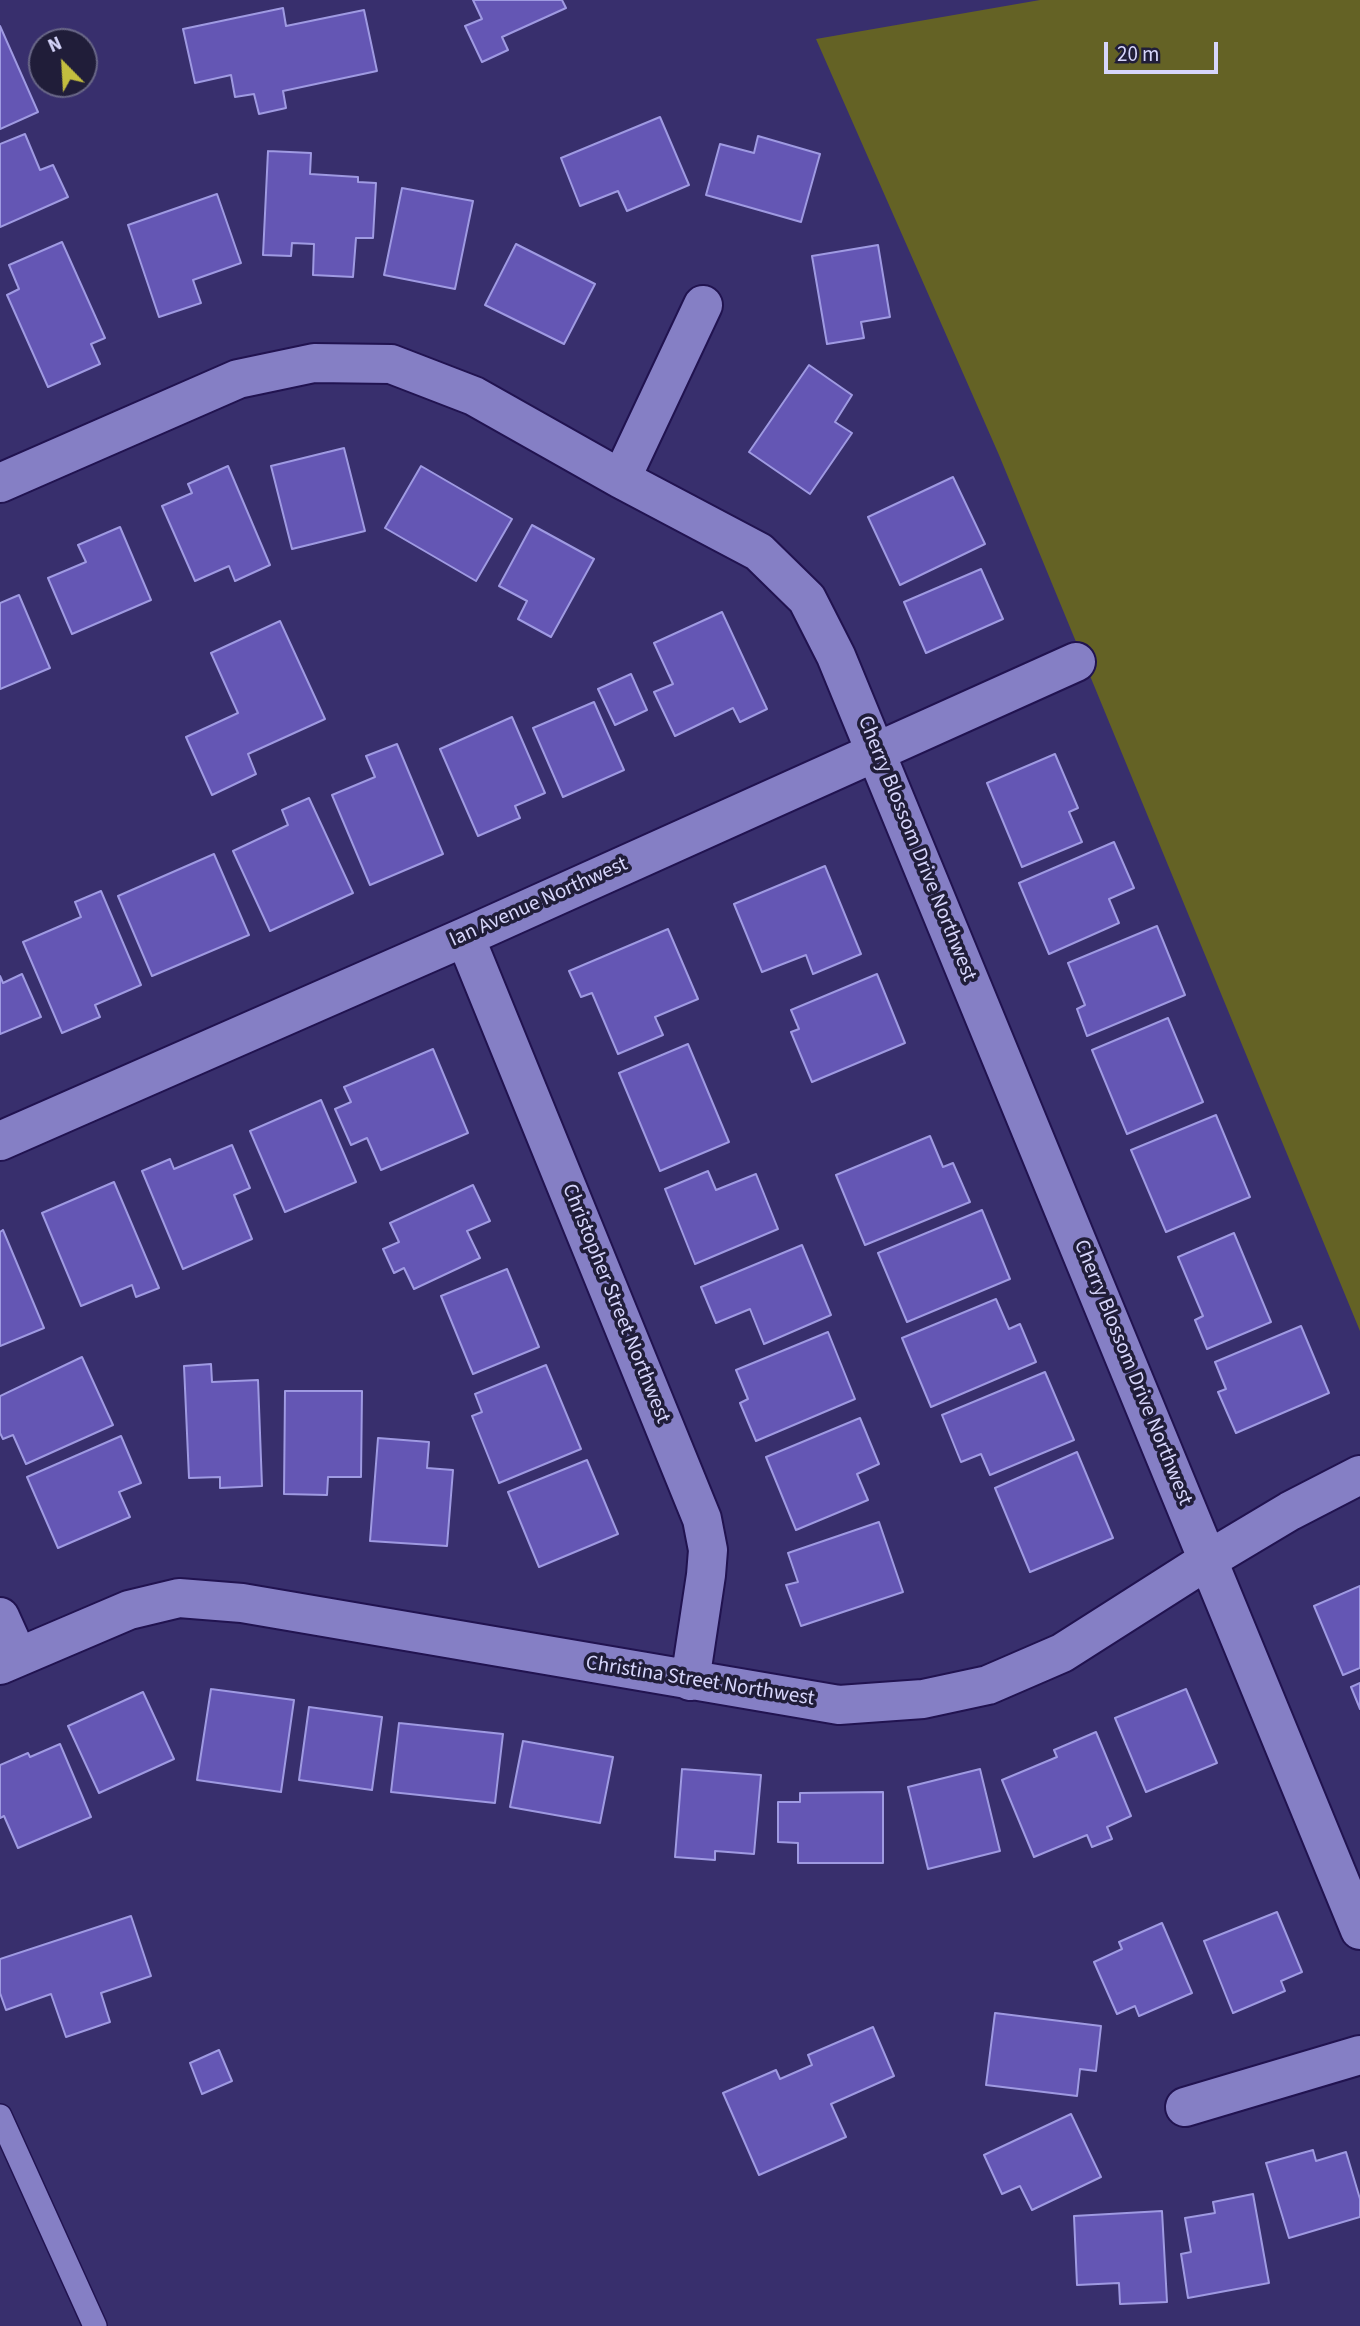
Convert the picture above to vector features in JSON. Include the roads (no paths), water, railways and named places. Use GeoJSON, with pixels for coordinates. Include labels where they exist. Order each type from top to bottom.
{"type":"FeatureCollection","features":[{"type":"Feature","properties":{"kind":"street"},"geometry":{"type":"LineString","coordinates":[[621,479],[703,305]]}},
{"type":"Feature","properties":{"kind":"street","name":"Cherry Blossom Drive Northwest"},"geometry":{"type":"LineString","coordinates":[[0,483],[238,379],[314,363],[391,364],[474,396],[621,479],[759,552],[807,598],[836,656],[876,752],[1360,1930]]}},
{"type":"Feature","properties":{"kind":"street","name":"Ian Avenue Northwest"},"geometry":{"type":"LineString","coordinates":[[0,1141],[465,937],[1076,662]]}},
{"type":"Feature","properties":{"kind":"street","name":"Christopher Street Northwest"},"geometry":{"type":"LineString","coordinates":[[465,937],[702,1519],[708,1550],[690,1681]]}},
{"type":"Feature","properties":{"kind":"street","name":"Christina Street Northwest"},"geometry":{"type":"LineString","coordinates":[[9,1661],[129,1611],[179,1598],[242,1603],[839,1705],[923,1699],[988,1685],[1062,1653],[1290,1511],[1360,1475]]}},
{"type":"Feature","properties":{"kind":"street"},"geometry":{"type":"LineString","coordinates":[[0,1617],[9,1661]]}},
{"type":"Feature","properties":{"kind":"street"},"geometry":{"type":"LineString","coordinates":[[1185,2107],[1360,2055]]}},
{"type":"Feature","properties":{"kind":"lane"},"geometry":{"type":"LineString","coordinates":[[0,2116],[95,2326]]}}]}
